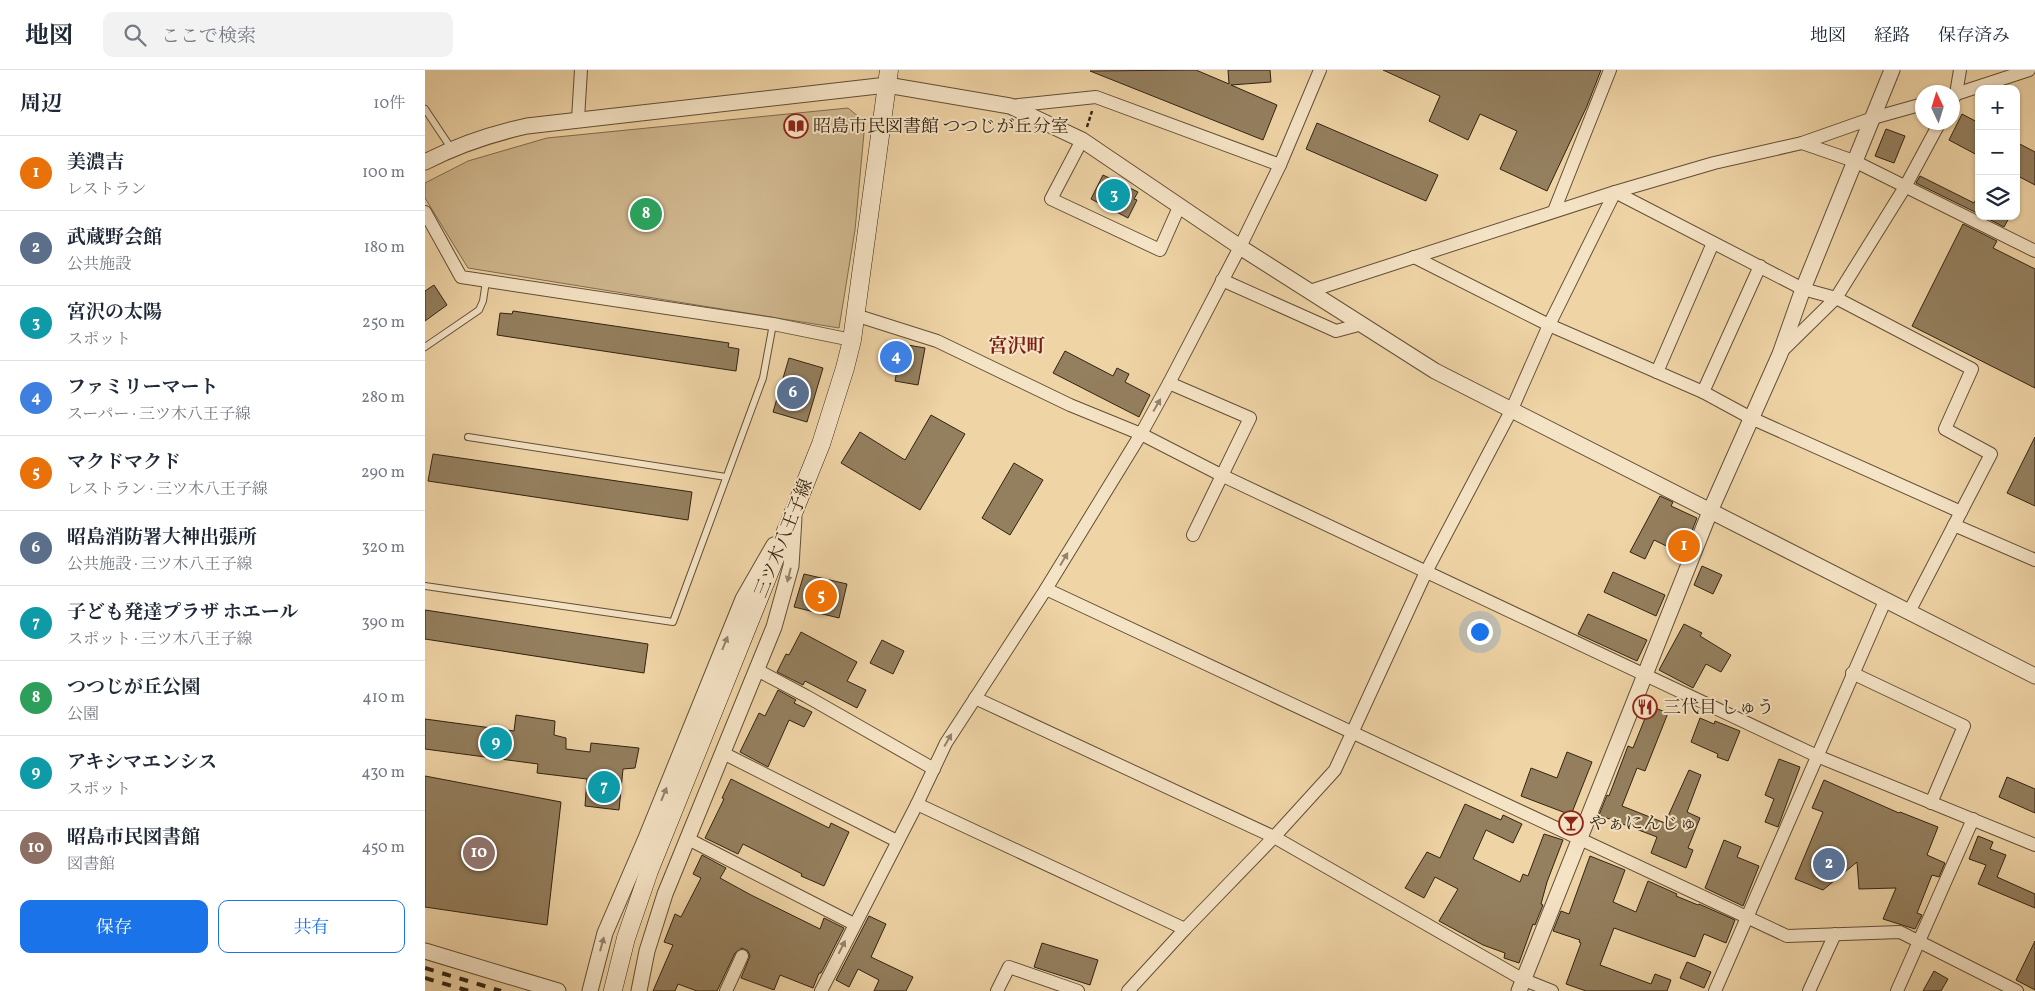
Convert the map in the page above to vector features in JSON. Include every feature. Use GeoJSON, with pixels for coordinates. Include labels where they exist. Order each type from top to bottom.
{"type":"FeatureCollection","features":[{"type":"Feature","properties":{"kind":"main road","name":"三ツ木八王子線"},"geometry":{"type":"LineString","coordinates":[[613,990],[626,938],[649,871],[821,444],[845,368],[852,340],[888,78]]}},
{"type":"Feature","properties":{"kind":"street"},"geometry":{"type":"LineString","coordinates":[[578,119],[581,70]]}},
{"type":"Feature","properties":{"kind":"street"},"geometry":{"type":"LineString","coordinates":[[821,991],[917,804],[946,743],[1046,589],[1141,434],[1169,383],[1241,247],[1280,165],[1320,70]]}},
{"type":"Feature","properties":{"kind":"street"},"geometry":{"type":"LineString","coordinates":[[1554,211],[1610,70]]}},
{"type":"Feature","properties":{"kind":"street"},"geometry":{"type":"LineString","coordinates":[[1520,985],[1711,510],[1780,354],[1803,289],[1892,70]]}},
{"type":"Feature","properties":{"kind":"street"},"geometry":{"type":"LineString","coordinates":[[1956,85],[1959,70]]}},
{"type":"Feature","properties":{"kind":"street"},"geometry":{"type":"LineString","coordinates":[[1960,94],[2029,70]]}},
{"type":"Feature","properties":{"kind":"street"},"geometry":{"type":"LineString","coordinates":[[425,162],[451,148],[493,134],[527,126],[888,78],[1010,106],[1082,140],[1179,207],[1435,371],[2035,676]]}},
{"type":"Feature","properties":{"kind":"street"},"geometry":{"type":"LineString","coordinates":[[1010,106],[1096,98],[1280,165]]}},
{"type":"Feature","properties":{"kind":"street"},"geometry":{"type":"LineString","coordinates":[[1310,291],[1615,192],[1714,162],[1802,143],[1873,118],[1915,106]]}},
{"type":"Feature","properties":{"kind":"street"},"geometry":{"type":"LineString","coordinates":[[1780,354],[1836,298],[1905,187],[1936,130]]}},
{"type":"Feature","properties":{"kind":"street"},"geometry":{"type":"LineString","coordinates":[[1082,140],[1051,199],[1160,250],[1179,207]]}},
{"type":"Feature","properties":{"kind":"street"},"geometry":{"type":"LineString","coordinates":[[1802,143],[1854,161],[2035,251]]}},
{"type":"Feature","properties":{"kind":"street"},"geometry":{"type":"LineString","coordinates":[[1615,192],[1803,289],[1836,298],[1972,369],[1945,430],[1991,454],[1909,612]]}},
{"type":"Feature","properties":{"kind":"street"},"geometry":{"type":"LineString","coordinates":[[1128,991],[1335,770],[1426,572],[1512,409],[1549,325],[1615,192]]}},
{"type":"Feature","properties":{"kind":"street"},"geometry":{"type":"LineString","coordinates":[[425,212],[461,277],[773,324],[852,340]]}},
{"type":"Feature","properties":{"kind":"street"},"geometry":{"type":"LineString","coordinates":[[1657,372],[1713,243]]}},
{"type":"Feature","properties":{"kind":"street"},"geometry":{"type":"LineString","coordinates":[[1414,257],[1549,325],[1703,392],[1751,418],[1961,512]]}},
{"type":"Feature","properties":{"kind":"street"},"geometry":{"type":"LineString","coordinates":[[1703,392],[1760,266]]}},
{"type":"Feature","properties":{"kind":"street"},"geometry":{"type":"LineString","coordinates":[[1222,280],[1337,331],[1362,324]]}},
{"type":"Feature","properties":{"kind":"street"},"geometry":{"type":"LineString","coordinates":[[855,315],[937,342],[1069,405],[1141,434],[1221,475],[1817,756],[2035,845]]}},
{"type":"Feature","properties":{"kind":"street"},"geometry":{"type":"LineString","coordinates":[[1169,383],[1250,418],[1193,535]]}},
{"type":"Feature","properties":{"kind":"street"},"geometry":{"type":"LineString","coordinates":[[639,991],[642,969],[653,929],[775,621],[791,566],[795,509]]}},
{"type":"Feature","properties":{"kind":"street"},"geometry":{"type":"LineString","coordinates":[[590,991],[605,933],[646,838],[743,599],[795,509]]}},
{"type":"Feature","properties":{"kind":"street"},"geometry":{"type":"LineString","coordinates":[[1954,525],[2035,560]]}},
{"type":"Feature","properties":{"kind":"street"},"geometry":{"type":"LineString","coordinates":[[1046,589],[1787,936],[1900,932],[2017,991]]}},
{"type":"Feature","properties":{"kind":"street"},"geometry":{"type":"LineString","coordinates":[[1715,991],[1885,601]]}},
{"type":"Feature","properties":{"kind":"street"},"geometry":{"type":"LineString","coordinates":[[755,607],[768,613],[775,621]]}},
{"type":"Feature","properties":{"kind":"street"},"geometry":{"type":"LineString","coordinates":[[757,670],[934,769]]}},
{"type":"Feature","properties":{"kind":"street"},"geometry":{"type":"LineString","coordinates":[[1852,673],[1964,726],[1931,804]]}},
{"type":"Feature","properties":{"kind":"street"},"geometry":{"type":"LineString","coordinates":[[975,698],[1274,837],[1520,985],[1552,991]]}},
{"type":"Feature","properties":{"kind":"street"},"geometry":{"type":"LineString","coordinates":[[723,753],[897,841]]}},
{"type":"Feature","properties":{"kind":"street"},"geometry":{"type":"LineString","coordinates":[[917,804],[1185,929]]}},
{"type":"Feature","properties":{"kind":"street"},"geometry":{"type":"LineString","coordinates":[[1897,991],[1973,819]]}},
{"type":"Feature","properties":{"kind":"street"},"geometry":{"type":"LineString","coordinates":[[688,839],[854,924]]}},
{"type":"Feature","properties":{"kind":"street"},"geometry":{"type":"LineString","coordinates":[[1809,991],[1835,934]]}},
{"type":"Feature","properties":{"kind":"street"},"geometry":{"type":"LineString","coordinates":[[425,952],[558,991]]}},
{"type":"Feature","properties":{"kind":"street"},"geometry":{"type":"LineString","coordinates":[[726,991],[742,956]]}},
{"type":"Feature","properties":{"kind":"street"},"geometry":{"type":"LineString","coordinates":[[997,991],[1009,968],[1079,991]]}},
{"type":"Feature","properties":{"kind":"lane"},"geometry":{"type":"LineString","coordinates":[[425,109],[451,148]]}},
{"type":"Feature","properties":{"kind":"lane"},"geometry":{"type":"LineString","coordinates":[[425,347],[479,310],[483,301],[486,281]]}},
{"type":"Feature","properties":{"kind":"lane"},"geometry":{"type":"LineString","coordinates":[[425,586],[673,622],[763,378],[773,324]]}},
{"type":"Feature","properties":{"kind":"lane"},"geometry":{"type":"LineString","coordinates":[[468,437],[726,477]]}},
{"type":"Feature","properties":{"kind":"path"},"geometry":{"type":"LineString","coordinates":[[1082,140],[1096,98]]}},
{"type":"Feature","properties":{"kind":"shaded area"},"geometry":{"type":"Polygon","coordinates":[[[848,108],[865,122],[855,230],[839,328],[468,268],[425,198],[425,183],[468,161],[547,138],[848,108]]]}},
{"type":"Feature","properties":{"kind":"building"},"geometry":{"type":"Polygon","coordinates":[[[1196,70],[1229,84],[1228,70],[1270,70],[1271,82],[1231,85],[1277,105],[1263,140],[1090,71],[1196,70]]]}},
{"type":"Feature","properties":{"kind":"building"},"geometry":{"type":"Polygon","coordinates":[[[1383,70],[1601,70],[1587,106],[1547,191],[1500,169],[1517,131],[1480,114],[1468,140],[1429,121],[1440,96],[1383,70]]]}},
{"type":"Feature","properties":{"kind":"building"},"geometry":{"type":"Polygon","coordinates":[[[1962,114],[1975,121],[1975,154],[1949,140],[1954,130],[1960,130],[1962,114]]]}},
{"type":"Feature","properties":{"kind":"building"},"geometry":{"type":"Polygon","coordinates":[[[1317,123],[1438,175],[1426,201],[1306,149],[1317,123]]]}},
{"type":"Feature","properties":{"kind":"building"},"geometry":{"type":"Polygon","coordinates":[[[1886,129],[1905,136],[1894,163],[1875,156],[1886,129]]]}},
{"type":"Feature","properties":{"kind":"building"},"geometry":{"type":"Polygon","coordinates":[[[2020,144],[2035,152],[2035,185],[2020,177],[2020,144]]]}},
{"type":"Feature","properties":{"kind":"building"},"geometry":{"type":"Polygon","coordinates":[[[1103,175],[1138,192],[1134,199],[1137,200],[1128,218],[1091,199],[1103,175]]]}},
{"type":"Feature","properties":{"kind":"building"},"geometry":{"type":"Polygon","coordinates":[[[1920,176],[1974,203],[1975,201],[1975,212],[1916,183],[1920,176]]]}},
{"type":"Feature","properties":{"kind":"building"},"geometry":{"type":"Polygon","coordinates":[[[1991,220],[2008,220],[2004,227],[1991,220]]]}},
{"type":"Feature","properties":{"kind":"building"},"geometry":{"type":"Polygon","coordinates":[[[1963,224],[1997,241],[1993,248],[2035,269],[2035,388],[1912,326],[1963,224]]]}},
{"type":"Feature","properties":{"kind":"building"},"geometry":{"type":"Polygon","coordinates":[[[434,285],[447,305],[425,321],[425,291],[434,285]]]}},
{"type":"Feature","properties":{"kind":"building"},"geometry":{"type":"Polygon","coordinates":[[[513,311],[729,343],[728,347],[739,349],[736,371],[497,335],[500,313],[512,314],[513,311]]]}},
{"type":"Feature","properties":{"kind":"building"},"geometry":{"type":"Polygon","coordinates":[[[902,344],[925,348],[918,385],[895,381],[902,344]]]}},
{"type":"Feature","properties":{"kind":"building"},"geometry":{"type":"Polygon","coordinates":[[[1065,351],[1113,376],[1117,368],[1129,374],[1125,382],[1150,395],[1139,417],[1053,373],[1065,351]]]}},
{"type":"Feature","properties":{"kind":"building"},"geometry":{"type":"Polygon","coordinates":[[[789,358],[823,368],[807,422],[773,412],[789,358]]]}},
{"type":"Feature","properties":{"kind":"building"},"geometry":{"type":"Polygon","coordinates":[[[931,415],[965,434],[920,510],[841,463],[860,432],[905,460],[931,415]]]}},
{"type":"Feature","properties":{"kind":"building"},"geometry":{"type":"Polygon","coordinates":[[[2035,437],[2035,506],[2007,493],[2035,437]]]}},
{"type":"Feature","properties":{"kind":"building"},"geometry":{"type":"Polygon","coordinates":[[[433,454],[692,492],[688,520],[428,481],[433,454]]]}},
{"type":"Feature","properties":{"kind":"building"},"geometry":{"type":"Polygon","coordinates":[[[1014,463],[1043,480],[1010,535],[982,518],[1014,463]]]}},
{"type":"Feature","properties":{"kind":"building"},"geometry":{"type":"Polygon","coordinates":[[[1660,496],[1673,502],[1671,506],[1697,518],[1683,554],[1654,540],[1645,559],[1630,552],[1660,496]]]}},
{"type":"Feature","properties":{"kind":"building"},"geometry":{"type":"Polygon","coordinates":[[[1702,566],[1722,575],[1713,594],[1694,585],[1702,566]]]}},
{"type":"Feature","properties":{"kind":"building"},"geometry":{"type":"Polygon","coordinates":[[[1613,572],[1665,595],[1656,616],[1604,592],[1613,572]]]}},
{"type":"Feature","properties":{"kind":"building"},"geometry":{"type":"Polygon","coordinates":[[[804,574],[847,584],[839,618],[794,607],[804,574]]]}},
{"type":"Feature","properties":{"kind":"building"},"geometry":{"type":"Polygon","coordinates":[[[425,610],[648,644],[644,673],[425,639],[425,610]]]}},
{"type":"Feature","properties":{"kind":"building"},"geometry":{"type":"Polygon","coordinates":[[[1588,614],[1647,640],[1637,661],[1578,634],[1588,614]]]}},
{"type":"Feature","properties":{"kind":"building"},"geometry":{"type":"Polygon","coordinates":[[[1684,624],[1702,633],[1700,636],[1731,655],[1721,672],[1706,664],[1693,688],[1659,670],[1684,624]]]}},
{"type":"Feature","properties":{"kind":"building"},"geometry":{"type":"Polygon","coordinates":[[[801,632],[857,662],[847,681],[866,690],[857,708],[805,681],[803,685],[777,672],[786,654],[789,655],[801,632]]]}},
{"type":"Feature","properties":{"kind":"building"},"geometry":{"type":"Polygon","coordinates":[[[882,640],[904,651],[893,674],[870,663],[882,640]]]}},
{"type":"Feature","properties":{"kind":"building"},"geometry":{"type":"Polygon","coordinates":[[[778,690],[796,700],[794,703],[812,712],[804,727],[789,720],[768,767],[740,752],[759,713],[765,716],[778,690]]]}},
{"type":"Feature","properties":{"kind":"building"},"geometry":{"type":"Polygon","coordinates":[[[1650,706],[1668,713],[1645,771],[1637,768],[1622,806],[1665,823],[1689,770],[1701,775],[1687,812],[1700,818],[1688,848],[1693,850],[1686,868],[1651,853],[1657,837],[1599,815],[1607,795],[1609,796],[1628,746],[1633,748],[1650,706]]]}},
{"type":"Feature","properties":{"kind":"building"},"geometry":{"type":"Polygon","coordinates":[[[516,715],[555,721],[554,735],[566,738],[566,749],[590,752],[591,743],[639,748],[635,768],[623,769],[619,810],[585,806],[587,779],[537,773],[538,764],[425,749],[425,719],[514,731],[516,715]]]}},
{"type":"Feature","properties":{"kind":"building"},"geometry":{"type":"Polygon","coordinates":[[[1700,718],[1714,724],[1715,721],[1740,731],[1728,761],[1717,757],[1718,754],[1691,742],[1700,718]]]}},
{"type":"Feature","properties":{"kind":"building"},"geometry":{"type":"Polygon","coordinates":[[[1567,752],[1592,762],[1571,815],[1521,796],[1531,768],[1557,778],[1567,752]]]}},
{"type":"Feature","properties":{"kind":"building"},"geometry":{"type":"Polygon","coordinates":[[[1779,759],[1800,767],[1778,827],[1765,822],[1774,799],[1765,795],[1779,759]]]}},
{"type":"Feature","properties":{"kind":"building"},"geometry":{"type":"Polygon","coordinates":[[[425,776],[561,802],[547,925],[425,907],[425,776]]]}},
{"type":"Feature","properties":{"kind":"building"},"geometry":{"type":"Polygon","coordinates":[[[2007,777],[2035,789],[2035,813],[1999,797],[2007,777]]]}},
{"type":"Feature","properties":{"kind":"building"},"geometry":{"type":"Polygon","coordinates":[[[731,779],[829,828],[831,823],[849,832],[824,886],[801,876],[802,874],[743,844],[738,854],[705,838],[724,799],[722,798],[731,779]]]}},
{"type":"Feature","properties":{"kind":"building"},"geometry":{"type":"Polygon","coordinates":[[[1824,780],[1899,813],[1938,827],[1927,855],[1945,863],[1939,877],[1932,875],[1917,913],[1922,915],[1915,929],[1883,919],[1896,888],[1859,889],[1857,862],[1823,890],[1795,879],[1823,812],[1812,808],[1824,780]]]}},
{"type":"Feature","properties":{"kind":"building"},"geometry":{"type":"Polygon","coordinates":[[[1465,804],[1501,820],[1503,815],[1522,824],[1513,843],[1486,830],[1473,859],[1520,882],[1523,874],[1528,876],[1544,834],[1563,840],[1547,882],[1541,904],[1543,905],[1535,925],[1533,924],[1519,963],[1504,958],[1505,953],[1483,945],[1439,921],[1458,889],[1435,877],[1424,898],[1405,888],[1427,852],[1440,858],[1465,804]]]}},
{"type":"Feature","properties":{"kind":"building"},"geometry":{"type":"Polygon","coordinates":[[[1978,836],[1993,842],[1990,849],[2006,855],[1997,877],[2035,894],[2035,908],[1978,884],[1986,865],[1969,859],[1978,836]]]}},
{"type":"Feature","properties":{"kind":"building"},"geometry":{"type":"Polygon","coordinates":[[[1724,840],[1741,847],[1737,857],[1759,866],[1743,906],[1705,888],[1724,840]]]}},
{"type":"Feature","properties":{"kind":"building"},"geometry":{"type":"Polygon","coordinates":[[[702,855],[726,868],[720,878],[751,895],[820,929],[824,918],[844,928],[821,973],[819,973],[813,988],[780,975],[774,990],[741,978],[750,956],[748,951],[742,948],[735,953],[717,991],[697,991],[678,984],[675,991],[653,991],[673,945],[664,942],[675,914],[681,917],[701,878],[693,874],[702,855]]]}},
{"type":"Feature","properties":{"kind":"building"},"geometry":{"type":"Polygon","coordinates":[[[1590,856],[1625,870],[1613,902],[1636,912],[1648,881],[1677,894],[1676,896],[1735,920],[1726,943],[1704,934],[1695,957],[1614,928],[1600,965],[1651,984],[1655,974],[1671,980],[1667,991],[1586,991],[1566,984],[1581,943],[1579,942],[1580,940],[1553,931],[1561,911],[1569,914],[1590,856]]]}},
{"type":"Feature","properties":{"kind":"building"},"geometry":{"type":"Polygon","coordinates":[[[869,916],[886,924],[871,957],[913,977],[906,991],[874,991],[879,980],[858,969],[849,987],[836,980],[869,916]]]}},
{"type":"Feature","properties":{"kind":"building"},"geometry":{"type":"Polygon","coordinates":[[[2035,941],[2035,990],[2016,980],[2035,941]]]}},
{"type":"Feature","properties":{"kind":"building"},"geometry":{"type":"Polygon","coordinates":[[[1042,943],[1098,960],[1090,985],[1034,967],[1042,943]]]}},
{"type":"Feature","properties":{"kind":"building"},"geometry":{"type":"Polygon","coordinates":[[[1687,962],[1711,972],[1704,988],[1680,978],[1687,962]]]}},
{"type":"Feature","properties":{"kind":"building"},"geometry":{"type":"Polygon","coordinates":[[[1934,971],[1948,979],[1941,991],[1923,991],[1934,971]]]}},
{"type":"Feature","properties":{"kind":"railway"},"geometry":{"type":"LineString","coordinates":[[425,968],[501,991]]}},
{"type":"Feature","properties":{"kind":"railway"},"geometry":{"type":"LineString","coordinates":[[425,978],[469,991]]}},
{"type":"Feature","properties":{"kind":"place","name":"昭島市民図書館 つつじが丘分室"},"geometry":{"type":"Point","coordinates":[796,126]}},
{"type":"Feature","properties":{"kind":"place","name":"宮沢の太陽"},"geometry":{"type":"Point","coordinates":[1114,195]}},
{"type":"Feature","properties":{"kind":"place","name":"つつじが丘公園"},"geometry":{"type":"Point","coordinates":[646,214]}},
{"type":"Feature","properties":{"kind":"place","name":"ファミリーマート"},"geometry":{"type":"Point","coordinates":[896,357]}},
{"type":"Feature","properties":{"kind":"place","name":"昭島消防署大神出張所"},"geometry":{"type":"Point","coordinates":[793,393]}},
{"type":"Feature","properties":{"kind":"place","name":"美濃吉"},"geometry":{"type":"Point","coordinates":[1684,546]}},
{"type":"Feature","properties":{"kind":"place","name":"マクドマクド"},"geometry":{"type":"Point","coordinates":[821,596]}},
{"type":"Feature","properties":{"kind":"place","name":"三代目 しゅう"},"geometry":{"type":"Point","coordinates":[1645,707]}},
{"type":"Feature","properties":{"kind":"place","name":"アキシマエンシス"},"geometry":{"type":"Point","coordinates":[496,743]}},
{"type":"Feature","properties":{"kind":"place","name":"子ども発達プラザ ホエール"},"geometry":{"type":"Point","coordinates":[604,787]}},
{"type":"Feature","properties":{"kind":"place","name":"やぁにんじゅ"},"geometry":{"type":"Point","coordinates":[1571,823]}},
{"type":"Feature","properties":{"kind":"place","name":"昭島市民図書館"},"geometry":{"type":"Point","coordinates":[479,853]}},
{"type":"Feature","properties":{"kind":"place","name":"武蔵野会館"},"geometry":{"type":"Point","coordinates":[1829,864]}},
{"type":"Feature","properties":{"kind":"district","name":"宮沢町"},"geometry":{"type":"Point","coordinates":[1017,345]}}]}
